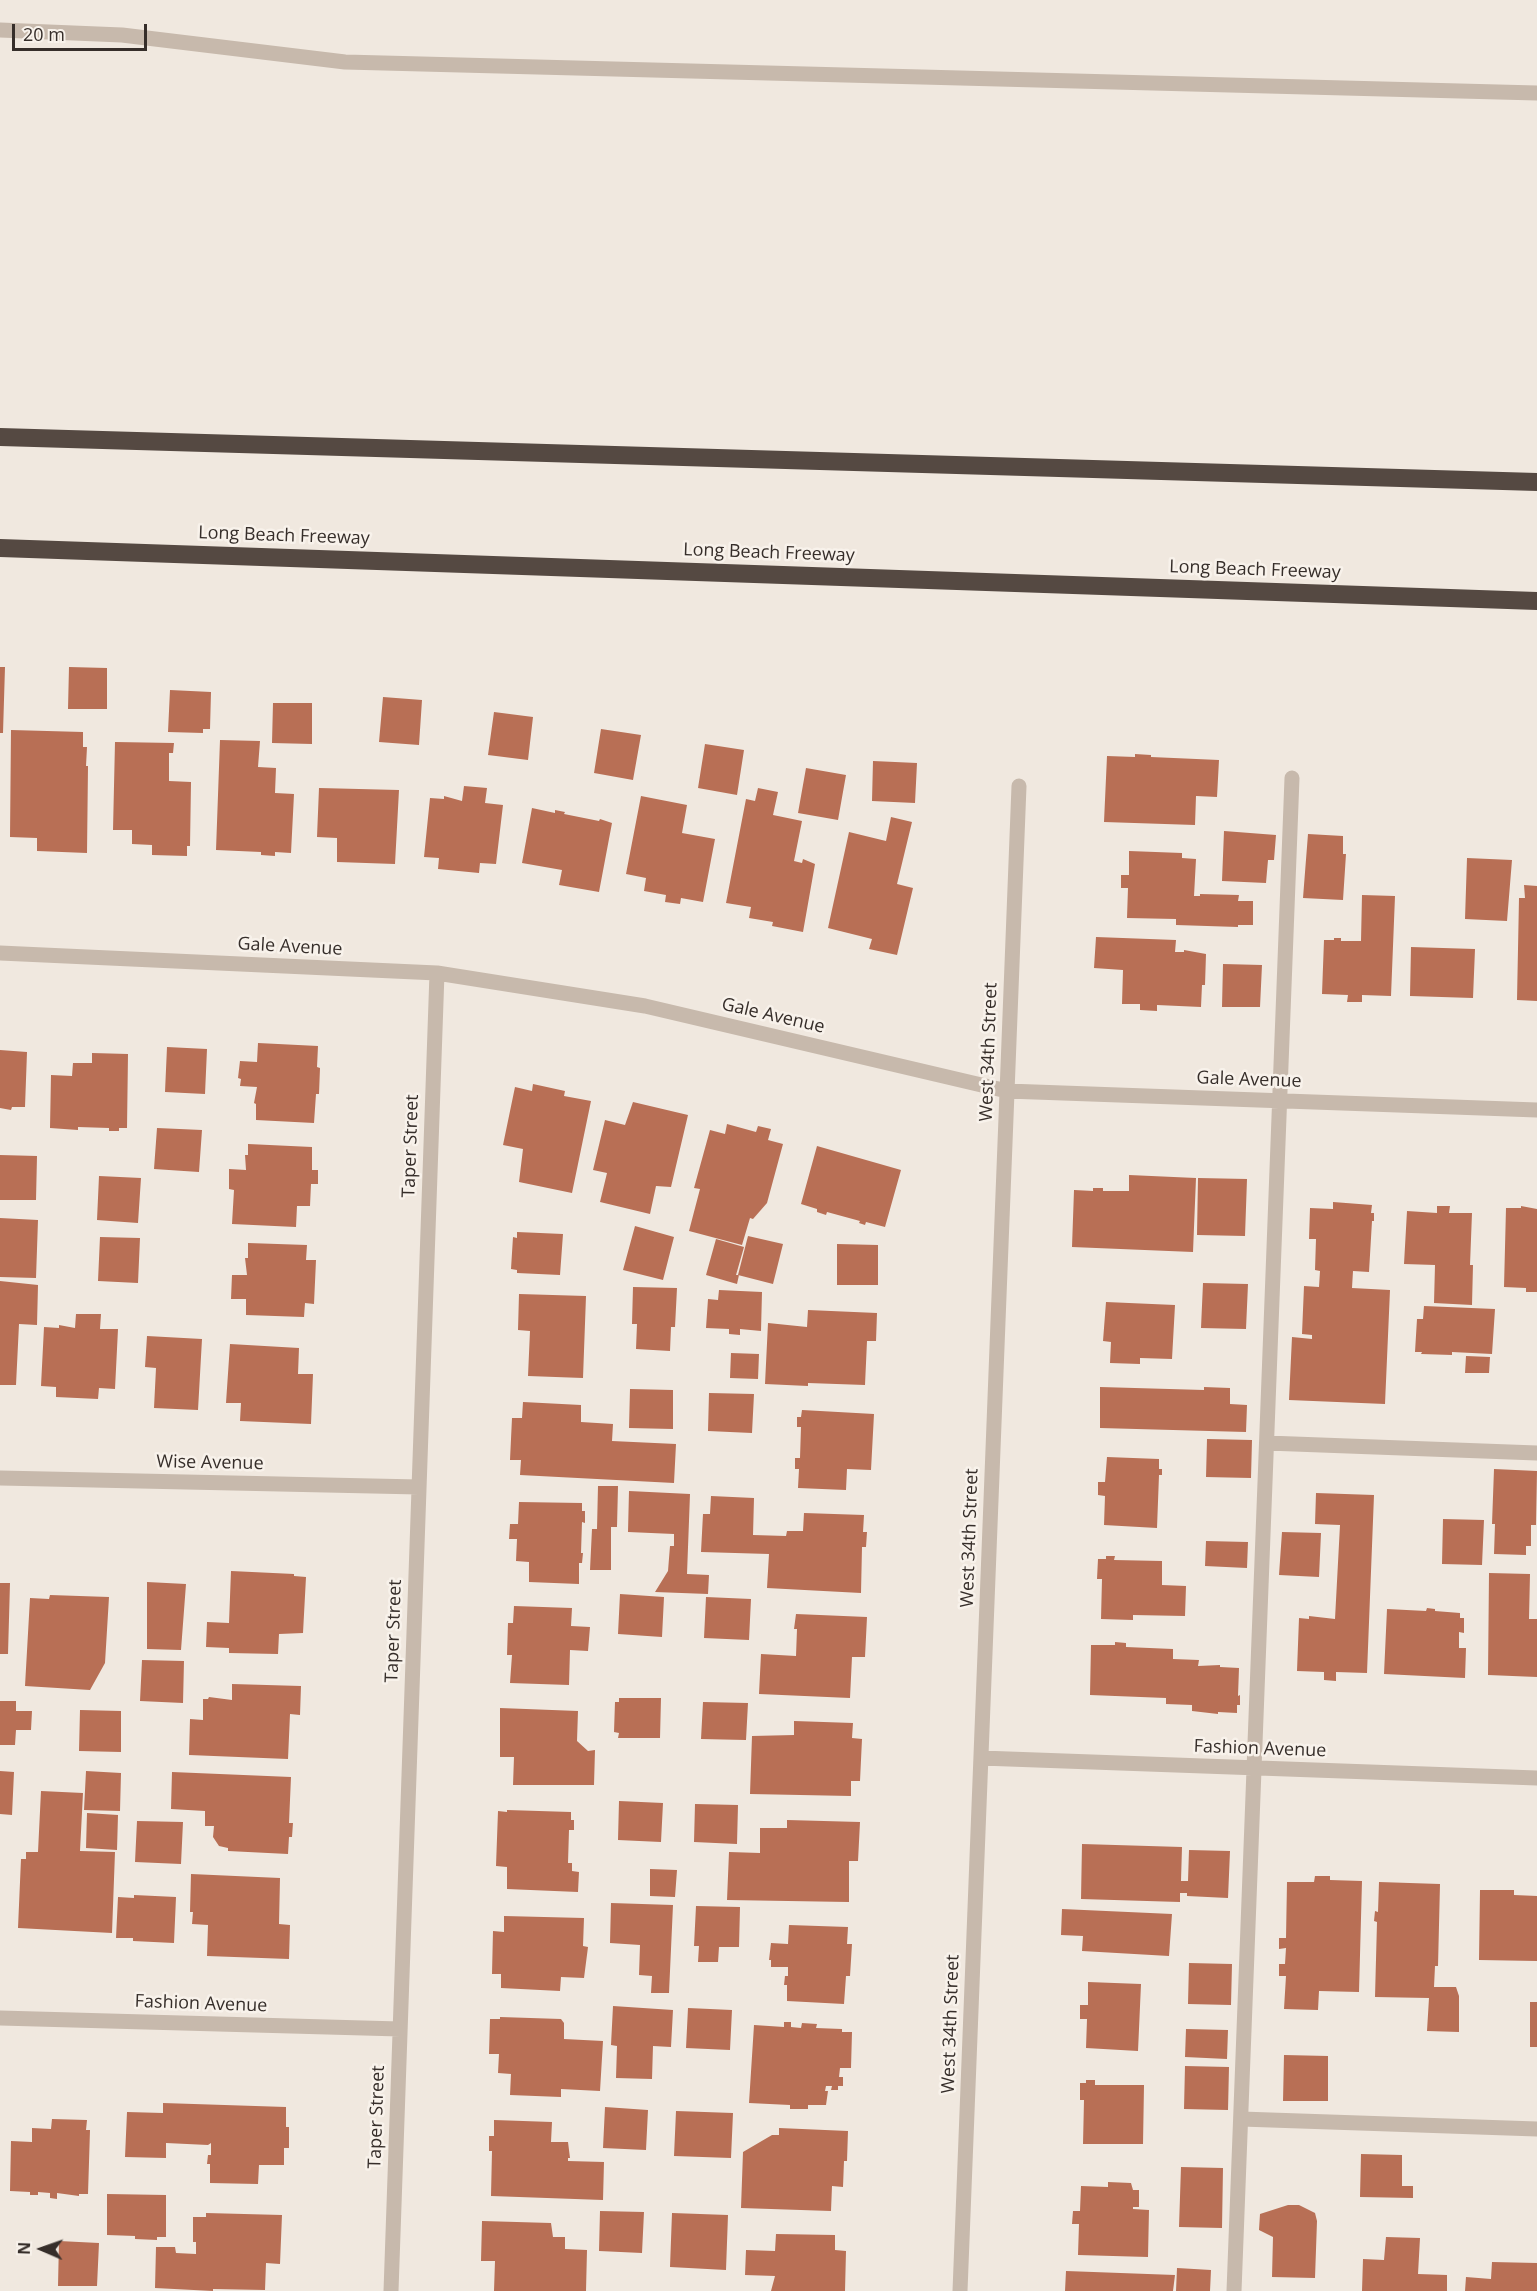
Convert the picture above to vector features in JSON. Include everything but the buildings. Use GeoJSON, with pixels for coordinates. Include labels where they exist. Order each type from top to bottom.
{"type":"FeatureCollection","features":[{"type":"Feature","properties":{"kind":"highway"},"geometry":{"type":"LineString","coordinates":[[0,437],[1537,482]]}},
{"type":"Feature","properties":{"kind":"highway","name":"Long Beach Freeway"},"geometry":{"type":"LineString","coordinates":[[0,548],[1537,601]]}},
{"type":"Feature","properties":{"kind":"street"},"geometry":{"type":"LineString","coordinates":[[0,30],[122,35],[345,62],[1537,93]]}},
{"type":"Feature","properties":{"kind":"street"},"geometry":{"type":"LineString","coordinates":[[1234,2291],[1292,778]]}},
{"type":"Feature","properties":{"kind":"street","name":"West 34th Street"},"geometry":{"type":"LineString","coordinates":[[960,2291],[1019,786]]}},
{"type":"Feature","properties":{"kind":"street","name":"Gale Avenue"},"geometry":{"type":"LineString","coordinates":[[0,953],[437,973],[645,1006],[1007,1091],[1537,1110]]}},
{"type":"Feature","properties":{"kind":"street","name":"Taper Street"},"geometry":{"type":"LineString","coordinates":[[391,2291],[437,973]]}},
{"type":"Feature","properties":{"kind":"street"},"geometry":{"type":"LineString","coordinates":[[1267,1443],[1537,1453]]}},
{"type":"Feature","properties":{"kind":"street","name":"Wise Avenue"},"geometry":{"type":"LineString","coordinates":[[0,1478],[419,1487]]}},
{"type":"Feature","properties":{"kind":"street","name":"Fashion Avenue"},"geometry":{"type":"LineString","coordinates":[[981,1758],[1537,1778]]}},
{"type":"Feature","properties":{"kind":"street","name":"Fashion Avenue"},"geometry":{"type":"LineString","coordinates":[[0,2018],[400,2029]]}},
{"type":"Feature","properties":{"kind":"street"},"geometry":{"type":"LineString","coordinates":[[1241,2119],[1537,2129]]}}]}
